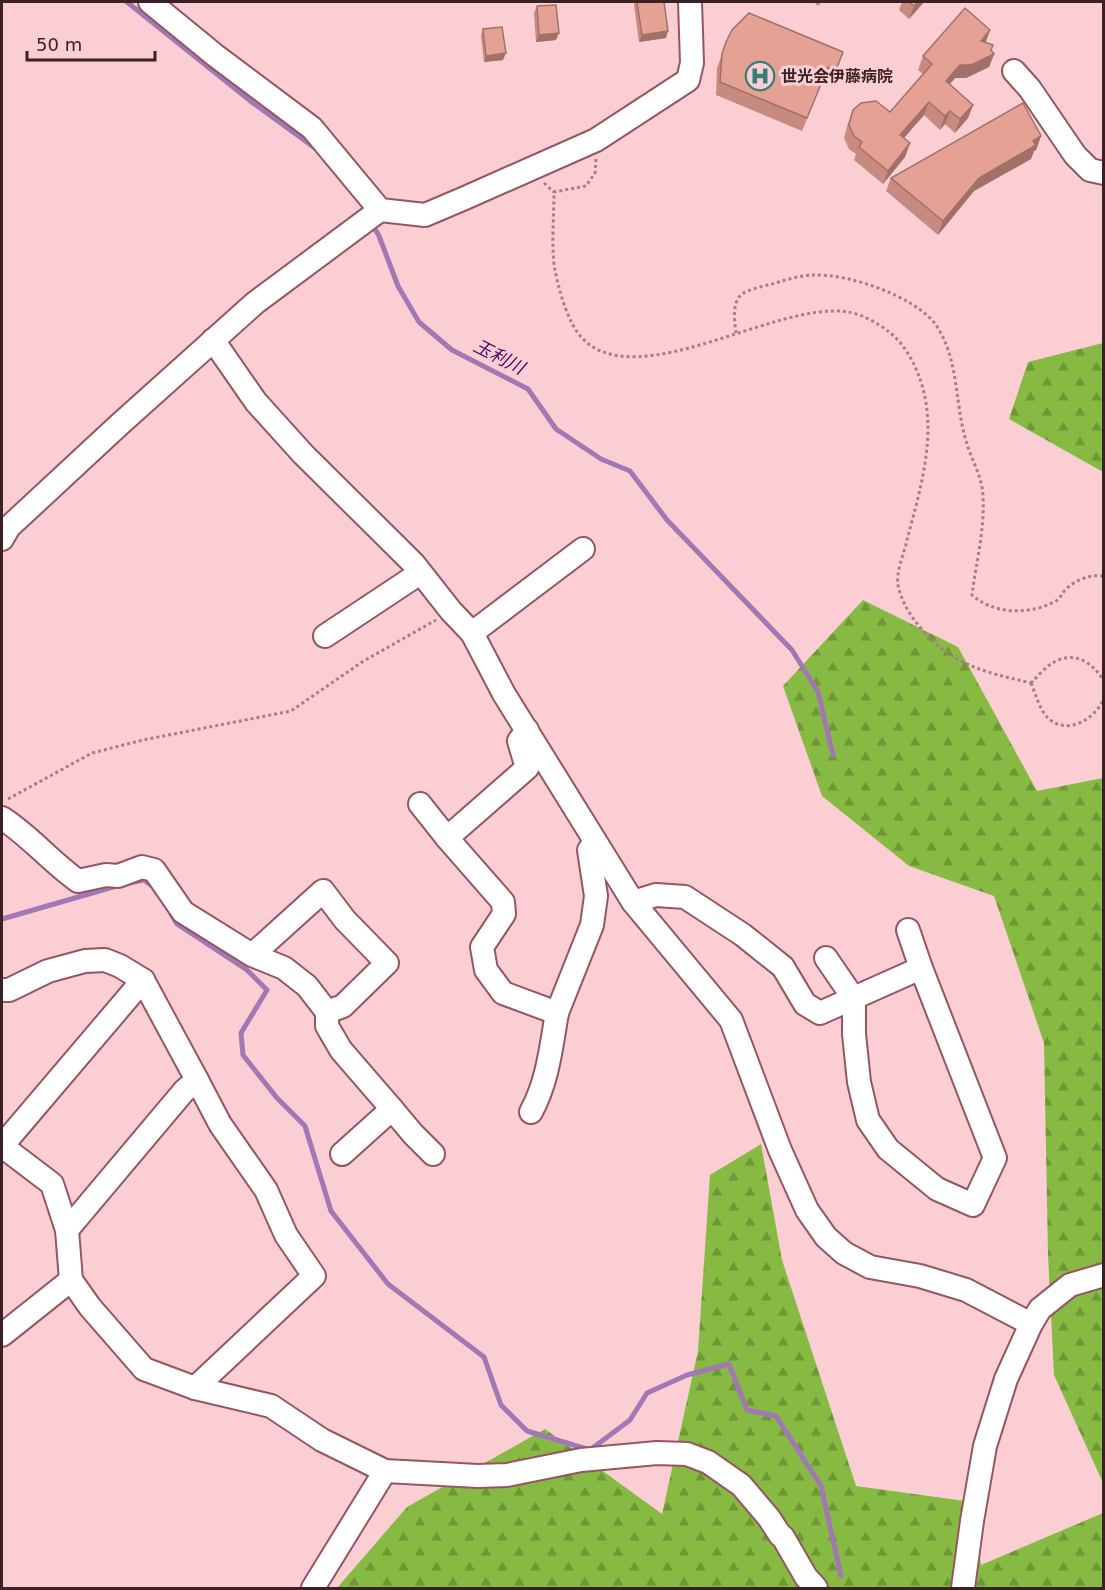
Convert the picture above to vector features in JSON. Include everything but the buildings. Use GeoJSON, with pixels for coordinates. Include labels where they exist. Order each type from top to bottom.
{"type":"FeatureCollection","features":[{"type":"Feature","properties":{"kind":"street"},"geometry":{"type":"LineString","coordinates":[[150,2],[216,56],[312,128],[380,210]]}},
{"type":"Feature","properties":{"kind":"street"},"geometry":{"type":"LineString","coordinates":[[2,539],[9,527],[77,463],[255,303],[380,210],[425,215],[596,140],[688,80],[692,63],[689,28],[692,14],[690,2]]}},
{"type":"Feature","properties":{"kind":"street"},"geometry":{"type":"LineString","coordinates":[[1014,71],[1030,89],[1075,155],[1090,170],[1104,173]]}},
{"type":"Feature","properties":{"kind":"street"},"geometry":{"type":"LineString","coordinates":[[213,340],[256,402],[303,454],[420,573],[472,633],[504,694],[633,902],[731,1020],[780,1150],[807,1210],[826,1237],[844,1253],[870,1266],[920,1276],[966,1290],[1030,1324]]}},
{"type":"Feature","properties":{"kind":"street"},"geometry":{"type":"LineString","coordinates":[[472,633],[583,549]]}},
{"type":"Feature","properties":{"kind":"street"},"geometry":{"type":"LineString","coordinates":[[325,636],[420,573]]}},
{"type":"Feature","properties":{"kind":"street"},"geometry":{"type":"LineString","coordinates":[[447,838],[527,768],[519,741],[527,730]]}},
{"type":"Feature","properties":{"kind":"street"},"geometry":{"type":"LineString","coordinates":[[420,804],[503,902],[504,914],[482,947],[486,970],[503,993],[556,1013]]}},
{"type":"Feature","properties":{"kind":"street"},"geometry":{"type":"LineString","coordinates":[[2,818],[18,828],[60,869],[78,881],[106,875],[118,876],[142,867],[154,870],[183,912],[252,955],[284,968],[308,986],[327,1012],[327,1026],[341,1050],[433,1154]]}},
{"type":"Feature","properties":{"kind":"street"},"geometry":{"type":"LineString","coordinates":[[531,1112],[538,1100],[548,1067],[556,1013],[592,925],[596,896],[589,850],[595,842]]}},
{"type":"Feature","properties":{"kind":"street"},"geometry":{"type":"LineString","coordinates":[[252,955],[323,891],[345,920],[387,963],[343,1006],[327,1012]]}},
{"type":"Feature","properties":{"kind":"street"},"geometry":{"type":"LineString","coordinates":[[633,902],[656,895],[685,897],[742,935],[783,967],[806,1004],[820,1013],[921,968]]}},
{"type":"Feature","properties":{"kind":"street"},"geometry":{"type":"LineString","coordinates":[[826,958],[854,999],[857,1070],[868,1120],[888,1149],[937,1189],[973,1205],[996,1158],[908,930]]}},
{"type":"Feature","properties":{"kind":"street"},"geometry":{"type":"LineString","coordinates":[[4,993],[48,971],[85,961],[105,960],[143,980],[220,1124],[266,1190],[286,1235],[314,1276],[195,1388]]}},
{"type":"Feature","properties":{"kind":"street"},"geometry":{"type":"LineString","coordinates":[[143,980],[2,1146],[52,1184],[67,1230],[71,1280],[90,1307],[144,1369],[195,1388],[271,1406],[322,1440],[385,1471],[478,1476],[507,1475],[581,1460],[657,1453],[687,1454],[708,1462],[741,1485],[783,1537],[806,1577],[816,1588]]}},
{"type":"Feature","properties":{"kind":"street"},"geometry":{"type":"LineString","coordinates":[[67,1230],[184,1091],[197,1080]]}},
{"type":"Feature","properties":{"kind":"street"},"geometry":{"type":"LineString","coordinates":[[342,1154],[392,1109]]}},
{"type":"Feature","properties":{"kind":"street"},"geometry":{"type":"LineString","coordinates":[[963,1588],[985,1446],[1006,1379],[1030,1324],[1040,1309],[1070,1285],[1104,1275]]}},
{"type":"Feature","properties":{"kind":"street"},"geometry":{"type":"LineString","coordinates":[[2,1335],[71,1280]]}},
{"type":"Feature","properties":{"kind":"street"},"geometry":{"type":"LineString","coordinates":[[313,1588],[385,1471]]}},
{"type":"Feature","properties":{"kind":"path"},"geometry":{"type":"LineString","coordinates":[[596,140],[595,173],[586,186],[554,192],[554,269],[570,320],[582,338],[598,350],[619,356],[635,357],[707,344],[780,318],[816,313],[848,312],[880,326],[902,344],[916,369],[928,413],[923,477],[900,565],[898,584],[903,600],[911,616],[931,640],[948,654],[983,672],[1031,683]]}},
{"type":"Feature","properties":{"kind":"path"},"geometry":{"type":"LineString","coordinates":[[736,333],[734,316],[741,295],[791,278],[813,275],[833,277],[865,284],[897,295],[935,324],[946,346],[955,373],[967,444],[978,468],[983,494],[972,595],[978,600],[1014,612],[1028,611],[1059,599],[1067,588],[1083,578],[1104,576]]}},
{"type":"Feature","properties":{"kind":"path"},"geometry":{"type":"LineString","coordinates":[[2,803],[92,753],[173,733],[291,711],[362,663],[451,611]]}},
{"type":"Feature","properties":{"kind":"path"},"geometry":{"type":"LineString","coordinates":[[1031,683],[1050,665],[1061,659],[1073,658],[1095,668],[1104,682]]}},
{"type":"Feature","properties":{"kind":"path"},"geometry":{"type":"LineString","coordinates":[[1031,683],[1046,716],[1059,724],[1072,726],[1084,722],[1093,716],[1104,698]]}},
{"type":"Feature","properties":{"kind":"green space"},"geometry":{"type":"Polygon","coordinates":[[[1104,343],[1103,472],[1009,419],[1028,362],[1104,343]]]}},
{"type":"Feature","properties":{"kind":"green space"},"geometry":{"type":"Polygon","coordinates":[[[863,600],[958,647],[1037,791],[1103,778],[1103,1483],[1054,1375],[1048,1255],[1044,1043],[994,896],[909,866],[822,796],[783,686],[863,600]]]}},
{"type":"Feature","properties":{"kind":"green space"},"geometry":{"type":"Polygon","coordinates":[[[761,1144],[782,1260],[856,1486],[972,1502],[981,1565],[1103,1513],[1103,1588],[337,1588],[407,1507],[545,1429],[662,1514],[698,1351],[710,1175],[761,1144]]]}},
{"type":"Feature","properties":{"kind":"waterway","name":"玉利川"},"geometry":{"type":"LineString","coordinates":[[127,2],[253,103],[315,148]]}},
{"type":"Feature","properties":{"kind":"waterway","name":"玉利川"},"geometry":{"type":"LineString","coordinates":[[371,222],[379,236],[398,286],[419,322],[452,350],[528,389],[556,429],[601,459],[630,471],[667,520],[792,650],[818,692],[833,755]]}},
{"type":"Feature","properties":{"kind":"waterway"},"geometry":{"type":"LineString","coordinates":[[129,883],[144,880],[156,889]]}},
{"type":"Feature","properties":{"kind":"waterway"},"geometry":{"type":"LineString","coordinates":[[2,919],[120,885]]}},
{"type":"Feature","properties":{"kind":"waterway"},"geometry":{"type":"LineString","coordinates":[[171,914],[177,924],[247,970],[267,990],[241,1033],[243,1055],[277,1098],[305,1126],[331,1211],[388,1284],[484,1357],[501,1405],[527,1431],[590,1450],[630,1420],[647,1393],[687,1375],[729,1364],[747,1410],[776,1416],[821,1486],[841,1576]]}},
{"type":"Feature","properties":{"kind":"place","name":"世光会伊藤病院"},"geometry":{"type":"Point","coordinates":[760,76]}}]}
